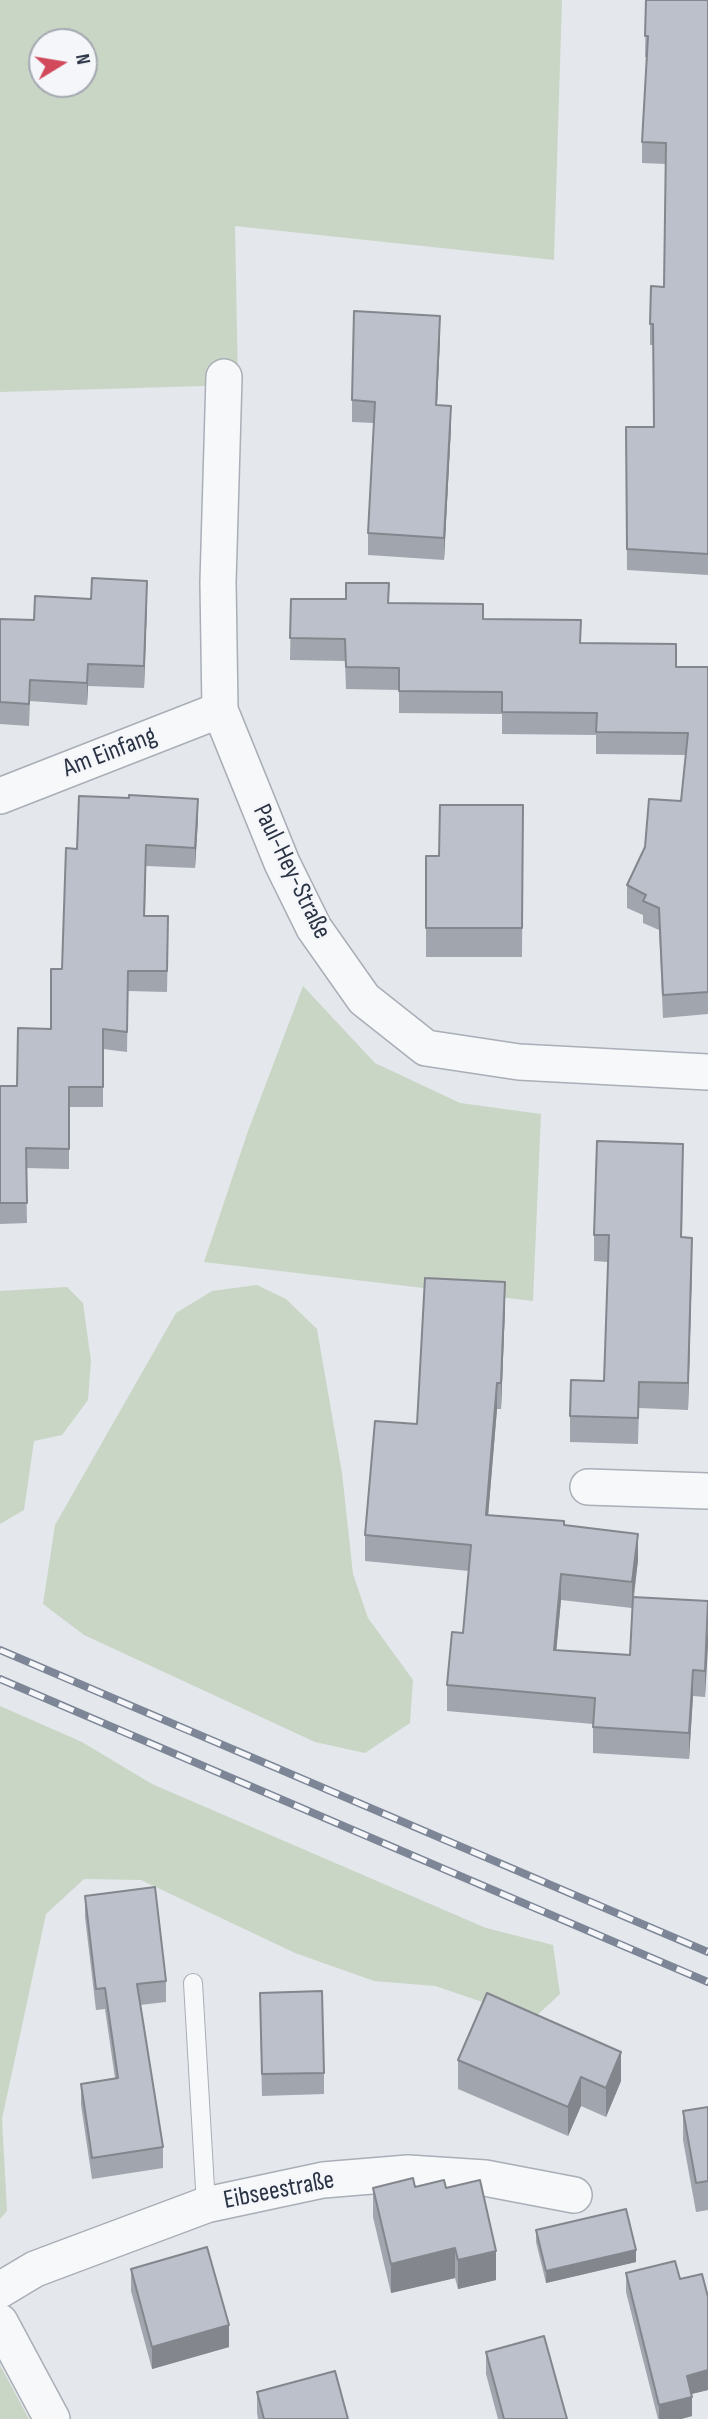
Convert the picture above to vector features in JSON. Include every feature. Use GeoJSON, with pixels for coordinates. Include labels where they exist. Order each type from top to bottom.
{"type":"FeatureCollection","features":[{"type":"Feature","properties":{"kind":"street","name":"Paul-Hey-Straße"},"geometry":{"type":"LineString","coordinates":[[224,377],[218,582],[220,710],[282,863],[314,929],[364,999],[426,1048],[519,1062],[708,1072]]}},
{"type":"Feature","properties":{"kind":"street","name":"Am Einfang"},"geometry":{"type":"LineString","coordinates":[[0,796],[220,710]]}},
{"type":"Feature","properties":{"kind":"street"},"geometry":{"type":"LineString","coordinates":[[588,1487],[708,1491]]}},
{"type":"Feature","properties":{"kind":"street","name":"Eibseestraße"},"geometry":{"type":"LineString","coordinates":[[0,2290],[35,2269],[206,2205],[324,2180],[408,2174],[485,2178],[575,2195]]}},
{"type":"Feature","properties":{"kind":"street"},"geometry":{"type":"LineString","coordinates":[[0,2322],[52,2419]]}},
{"type":"Feature","properties":{"kind":"lane"},"geometry":{"type":"LineString","coordinates":[[193,1983],[206,2205]]}},
{"type":"Feature","properties":{"kind":"green space"},"geometry":{"type":"Polygon","coordinates":[[[0,0],[562,0],[554,260],[235,226],[238,385],[0,392],[0,0]]]}},
{"type":"Feature","properties":{"kind":"green space"},"geometry":{"type":"Polygon","coordinates":[[[303,986],[375,1063],[460,1103],[541,1114],[533,1301],[204,1262],[248,1131],[303,986]]]}},
{"type":"Feature","properties":{"kind":"green space"},"geometry":{"type":"Polygon","coordinates":[[[257,1285],[286,1299],[317,1329],[342,1473],[353,1574],[368,1618],[413,1680],[410,1723],[365,1753],[315,1742],[84,1635],[43,1604],[55,1525],[176,1313],[212,1291],[257,1285]]]}},
{"type":"Feature","properties":{"kind":"green space"},"geometry":{"type":"Polygon","coordinates":[[[67,1287],[83,1303],[91,1361],[88,1400],[62,1435],[34,1441],[24,1510],[0,1524],[0,1291],[67,1287]]]}},
{"type":"Feature","properties":{"kind":"green space"},"geometry":{"type":"Polygon","coordinates":[[[0,1706],[82,1742],[152,1784],[486,1928],[553,1945],[560,1994],[533,2019],[435,1986],[374,1981],[295,1953],[141,1880],[84,1879],[46,1914],[2,2119],[7,2211],[0,2219],[0,1706]]]}},
{"type":"Feature","properties":{"kind":"green space"},"geometry":{"type":"Polygon","coordinates":[[[0,2365],[29,2419],[0,2419],[0,2365]]]}},
{"type":"Feature","properties":{"kind":"building"},"geometry":{"type":"Polygon","coordinates":[[[646,0],[708,0],[708,554],[627,549],[626,427],[654,427],[651,286],[664,287],[666,143],[642,142],[648,36],[645,36],[646,0]]]}},
{"type":"Feature","properties":{"kind":"building"},"geometry":{"type":"Polygon","coordinates":[[[354,311],[440,316],[436,405],[451,406],[444,538],[368,533],[375,402],[352,400],[354,311]]]}},
{"type":"Feature","properties":{"kind":"building"},"geometry":{"type":"Polygon","coordinates":[[[92,578],[147,581],[144,666],[88,664],[87,683],[30,680],[29,704],[0,702],[0,619],[34,620],[35,596],[91,599],[92,578]]]}},
{"type":"Feature","properties":{"kind":"building"},"geometry":{"type":"Polygon","coordinates":[[[346,583],[389,583],[388,603],[483,604],[483,619],[581,620],[580,643],[676,644],[676,667],[708,667],[708,992],[663,995],[659,908],[643,901],[646,895],[627,885],[645,847],[649,799],[681,801],[688,733],[596,732],[597,713],[502,712],[502,692],[399,691],[399,668],[346,667],[345,639],[290,638],[291,599],[346,599],[346,583]]]}},
{"type":"Feature","properties":{"kind":"building"},"geometry":{"type":"Polygon","coordinates":[[[129,795],[198,799],[195,848],[146,845],[144,916],[168,916],[167,971],[128,971],[127,1032],[103,1029],[103,1087],[69,1087],[69,1149],[26,1148],[27,1203],[0,1203],[0,1086],[17,1086],[18,1028],[51,1029],[51,969],[62,969],[66,848],[77,849],[79,796],[129,798],[129,795]]]}},
{"type":"Feature","properties":{"kind":"building"},"geometry":{"type":"Polygon","coordinates":[[[440,805],[523,805],[522,928],[426,928],[426,856],[439,856],[440,805]]]}},
{"type":"Feature","properties":{"kind":"building"},"geometry":{"type":"Polygon","coordinates":[[[597,1141],[683,1144],[681,1237],[692,1238],[688,1383],[639,1382],[638,1418],[570,1416],[571,1380],[604,1381],[609,1235],[594,1235],[597,1141]]]}},
{"type":"Feature","properties":{"kind":"building"},"geometry":{"type":"Polygon","coordinates":[[[425,1278],[505,1282],[501,1383],[497,1383],[486,1515],[564,1521],[564,1525],[638,1534],[632,1582],[561,1574],[554,1650],[630,1655],[633,1597],[708,1601],[705,1671],[693,1670],[689,1733],[593,1727],[595,1698],[447,1685],[452,1632],[463,1633],[471,1545],[365,1535],[375,1421],[417,1424],[425,1278]]]}},
{"type":"Feature","properties":{"kind":"building"},"geometry":{"type":"Polygon","coordinates":[[[155,1887],[166,1981],[137,1984],[163,2147],[92,2158],[81,2084],[118,2078],[105,1988],[96,1989],[85,1896],[155,1887]]]}},
{"type":"Feature","properties":{"kind":"building"},"geometry":{"type":"Polygon","coordinates":[[[322,1991],[324,2073],[262,2074],[260,1993],[322,1991]]]}},
{"type":"Feature","properties":{"kind":"building"},"geometry":{"type":"Polygon","coordinates":[[[487,1993],[621,2052],[606,2088],[581,2077],[568,2107],[458,2060],[487,1993]]]}},
{"type":"Feature","properties":{"kind":"building"},"geometry":{"type":"Polygon","coordinates":[[[708,2107],[708,2181],[696,2183],[683,2111],[708,2107]]]}},
{"type":"Feature","properties":{"kind":"building"},"geometry":{"type":"Polygon","coordinates":[[[413,2178],[415,2187],[444,2180],[446,2188],[480,2180],[496,2251],[458,2260],[455,2248],[391,2264],[373,2188],[413,2178]]]}},
{"type":"Feature","properties":{"kind":"building"},"geometry":{"type":"Polygon","coordinates":[[[626,2209],[636,2250],[546,2271],[536,2230],[626,2209]]]}},
{"type":"Feature","properties":{"kind":"building"},"geometry":{"type":"Polygon","coordinates":[[[207,2247],[229,2325],[152,2347],[131,2269],[207,2247]]]}},
{"type":"Feature","properties":{"kind":"building"},"geometry":{"type":"Polygon","coordinates":[[[675,2261],[680,2279],[702,2274],[708,2297],[708,2370],[687,2376],[692,2397],[659,2405],[626,2273],[675,2261]]]}},
{"type":"Feature","properties":{"kind":"building"},"geometry":{"type":"Polygon","coordinates":[[[544,2336],[567,2419],[504,2419],[486,2352],[544,2336]]]}},
{"type":"Feature","properties":{"kind":"building"},"geometry":{"type":"Polygon","coordinates":[[[335,2371],[348,2419],[264,2419],[257,2392],[335,2371]]]}},
{"type":"Feature","properties":{"kind":"railway"},"geometry":{"type":"LineString","coordinates":[[0,1650],[708,1952]]}},
{"type":"Feature","properties":{"kind":"railway"},"geometry":{"type":"LineString","coordinates":[[0,1679],[708,1982]]}}]}
